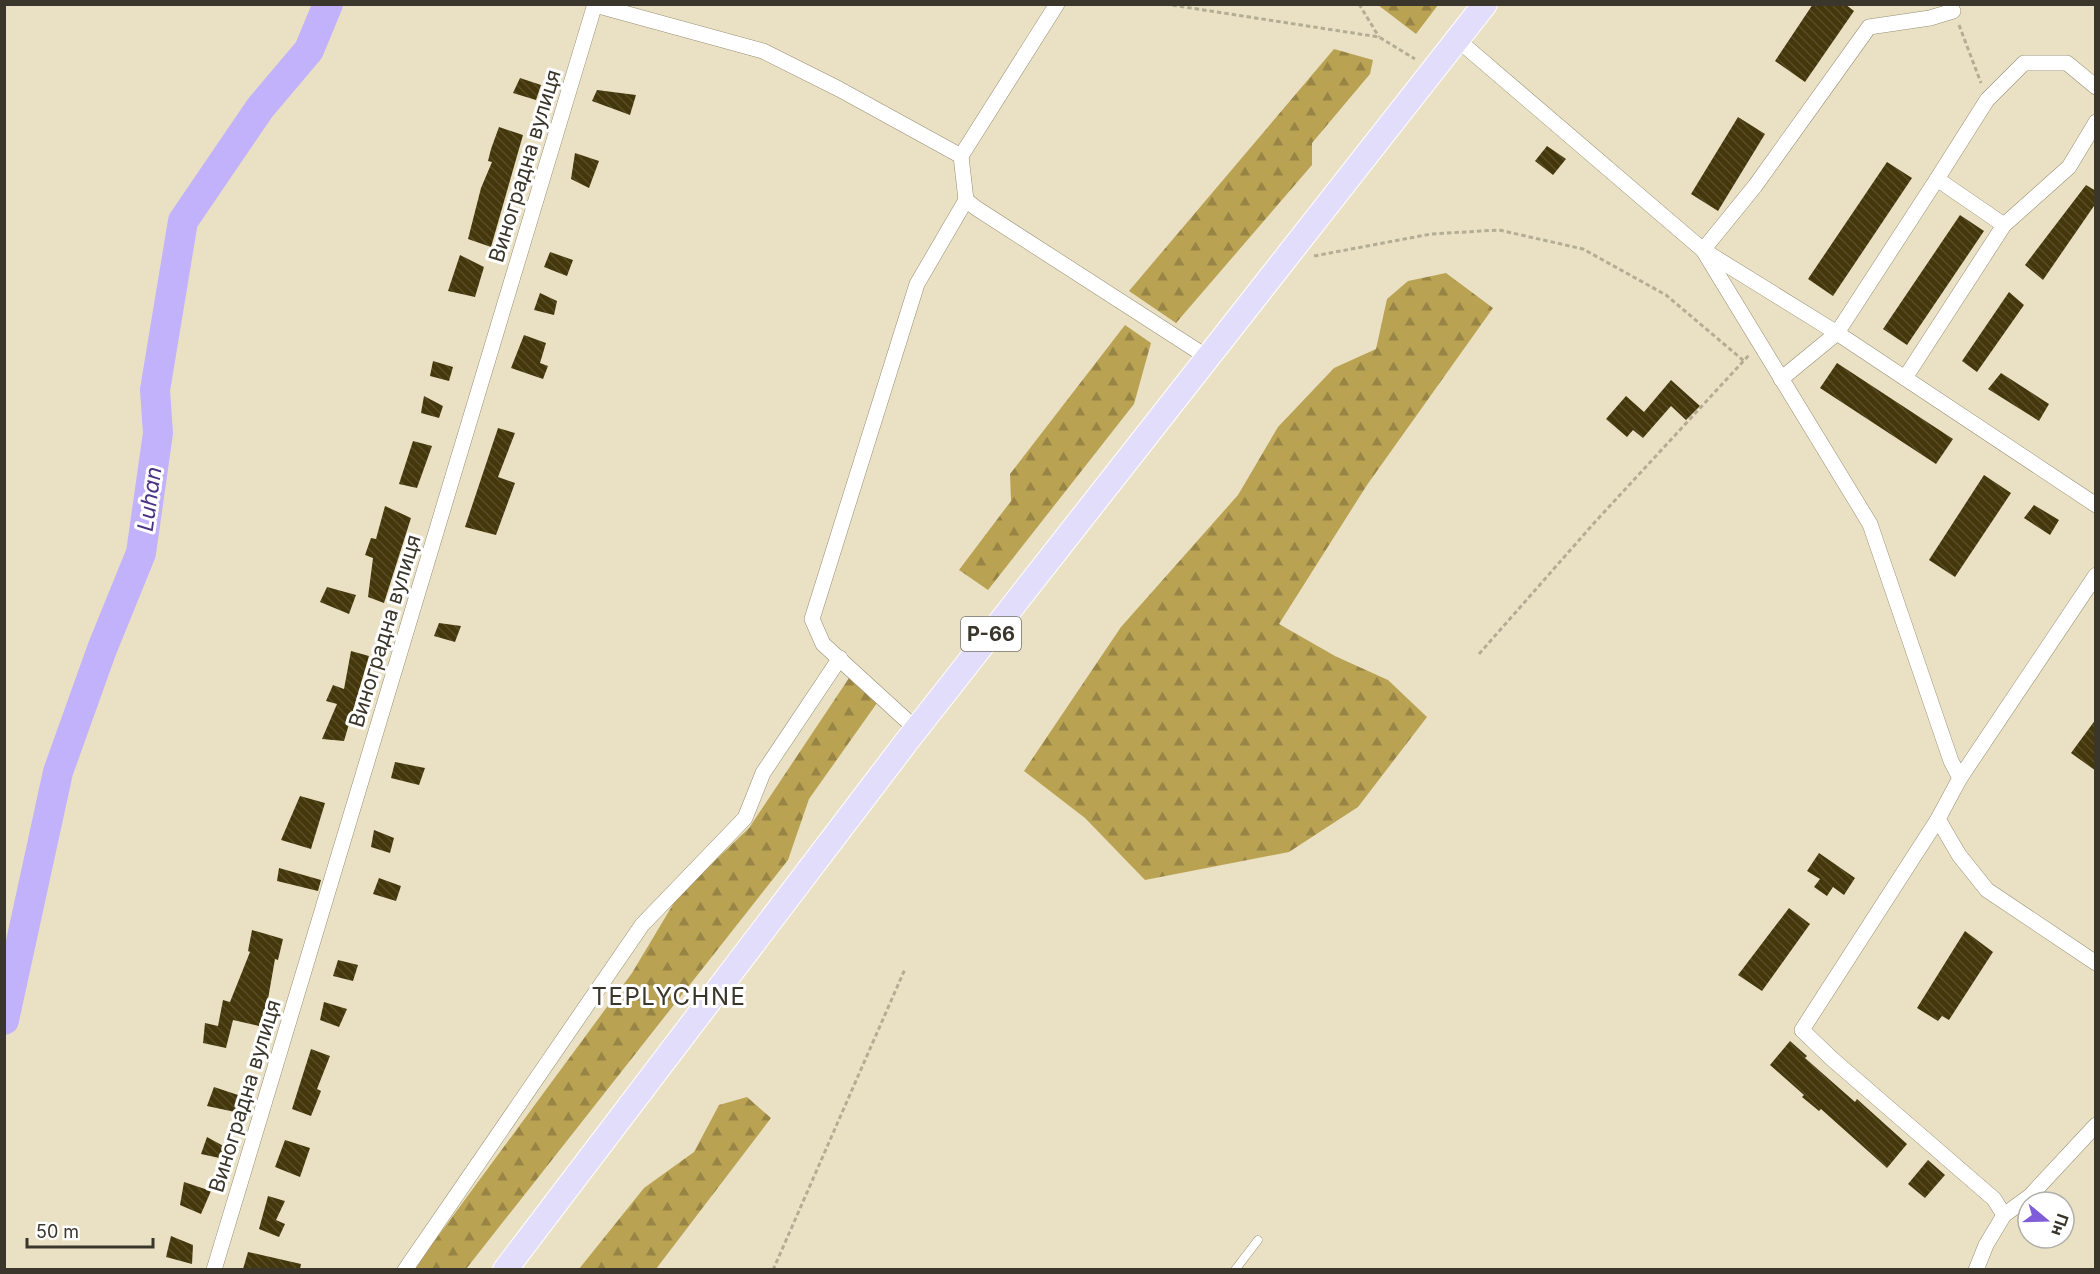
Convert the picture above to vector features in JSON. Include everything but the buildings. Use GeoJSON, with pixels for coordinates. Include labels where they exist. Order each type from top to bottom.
{"type":"FeatureCollection","features":[{"type":"Feature","properties":{"kind":"main road","name":"Р-66"},"geometry":{"type":"LineString","coordinates":[[504,1269],[916,729],[1485,4]]}},
{"type":"Feature","properties":{"kind":"street"},"geometry":{"type":"LineString","coordinates":[[916,729],[823,644],[812,619],[917,284],[966,200],[961,156],[1057,4]]}},
{"type":"Feature","properties":{"kind":"street"},"geometry":{"type":"LineString","coordinates":[[595,5],[763,51],[839,89],[961,156]]}},
{"type":"Feature","properties":{"kind":"street","name":"Виноградна вулиця"},"geometry":{"type":"LineString","coordinates":[[214,1269],[595,5]]}},
{"type":"Feature","properties":{"kind":"street"},"geometry":{"type":"LineString","coordinates":[[1703,250],[1755,186],[1869,27],[1930,18],[1953,11]]}},
{"type":"Feature","properties":{"kind":"street"},"geometry":{"type":"LineString","coordinates":[[1458,40],[1703,250],[1837,333],[2096,505]]}},
{"type":"Feature","properties":{"kind":"street"},"geometry":{"type":"LineString","coordinates":[[1781,379],[1837,333],[1987,100],[2025,63],[2067,63],[2096,87]]}},
{"type":"Feature","properties":{"kind":"street"},"geometry":{"type":"LineString","coordinates":[[1905,378],[2004,225],[2069,167],[2096,122]]}},
{"type":"Feature","properties":{"kind":"street"},"geometry":{"type":"LineString","coordinates":[[1936,178],[2004,225]]}},
{"type":"Feature","properties":{"kind":"street"},"geometry":{"type":"LineString","coordinates":[[966,200],[1208,357]]}},
{"type":"Feature","properties":{"kind":"street"},"geometry":{"type":"LineString","coordinates":[[1703,250],[1870,524],[1951,761],[1960,778]]}},
{"type":"Feature","properties":{"kind":"street"},"geometry":{"type":"LineString","coordinates":[[2004,1215],[1994,1199],[1831,1058],[1802,1030],[1938,819],[1960,778],[2096,575]]}},
{"type":"Feature","properties":{"kind":"street"},"geometry":{"type":"LineString","coordinates":[[405,1269],[642,925],[745,818],[763,773],[840,658]]}},
{"type":"Feature","properties":{"kind":"street"},"geometry":{"type":"LineString","coordinates":[[1938,819],[1959,855],[1987,890],[2096,963]]}},
{"type":"Feature","properties":{"kind":"street"},"geometry":{"type":"LineString","coordinates":[[1978,1269],[1986,1245],[2004,1215],[2030,1196],[2096,1125]]}},
{"type":"Feature","properties":{"kind":"lane"},"geometry":{"type":"LineString","coordinates":[[1235,1269],[1258,1240]]}},
{"type":"Feature","properties":{"kind":"path"},"geometry":{"type":"LineString","coordinates":[[1165,4],[1380,37],[1434,70]]}},
{"type":"Feature","properties":{"kind":"path"},"geometry":{"type":"LineString","coordinates":[[1359,4],[1380,37]]}},
{"type":"Feature","properties":{"kind":"path"},"geometry":{"type":"LineString","coordinates":[[1953,11],[1987,100]]}},
{"type":"Feature","properties":{"kind":"path"},"geometry":{"type":"LineString","coordinates":[[1282,262],[1431,234],[1499,230],[1583,249],[1666,295],[1744,362]]}},
{"type":"Feature","properties":{"kind":"path"},"geometry":{"type":"LineString","coordinates":[[1479,654],[1595,522],[1760,342]]}},
{"type":"Feature","properties":{"kind":"path"},"geometry":{"type":"LineString","coordinates":[[773,1269],[905,969]]}},
{"type":"Feature","properties":{"kind":"green space"},"geometry":{"type":"Polygon","coordinates":[[[1378,5],[1438,5],[1416,34],[1378,5]]]}},
{"type":"Feature","properties":{"kind":"green space"},"geometry":{"type":"Polygon","coordinates":[[[1334,49],[1373,60],[1370,74],[1312,143],[1312,165],[1176,323],[1129,291],[1334,49]]]}},
{"type":"Feature","properties":{"kind":"green space"},"geometry":{"type":"Polygon","coordinates":[[[1446,273],[1493,308],[1367,485],[1279,624],[1335,656],[1388,680],[1427,717],[1358,807],[1289,852],[1145,880],[1085,818],[1024,771],[1121,627],[1238,495],[1278,427],[1334,368],[1376,349],[1387,299],[1408,281],[1446,273]]]}},
{"type":"Feature","properties":{"kind":"green space"},"geometry":{"type":"Polygon","coordinates":[[[1125,325],[1151,343],[1134,404],[988,590],[959,570],[1011,501],[1010,474],[1125,325]]]}},
{"type":"Feature","properties":{"kind":"green space"},"geometry":{"type":"Polygon","coordinates":[[[849,678],[877,703],[809,799],[788,860],[466,1269],[413,1270],[632,973],[678,896],[749,828],[849,678]]]}},
{"type":"Feature","properties":{"kind":"green space"},"geometry":{"type":"Polygon","coordinates":[[[747,1097],[771,1118],[656,1269],[579,1269],[644,1188],[694,1152],[719,1105],[747,1097]]]}},
{"type":"Feature","properties":{"kind":"waterway","name":"Luhan"},"geometry":{"type":"LineString","coordinates":[[4,1020],[58,772],[102,649],[141,553],[158,433],[155,390],[183,221],[260,108],[309,50],[328,4]]}},
{"type":"Feature","properties":{"kind":"district","name":"TEPLYCHNE"},"geometry":{"type":"Point","coordinates":[669,997]}}]}
